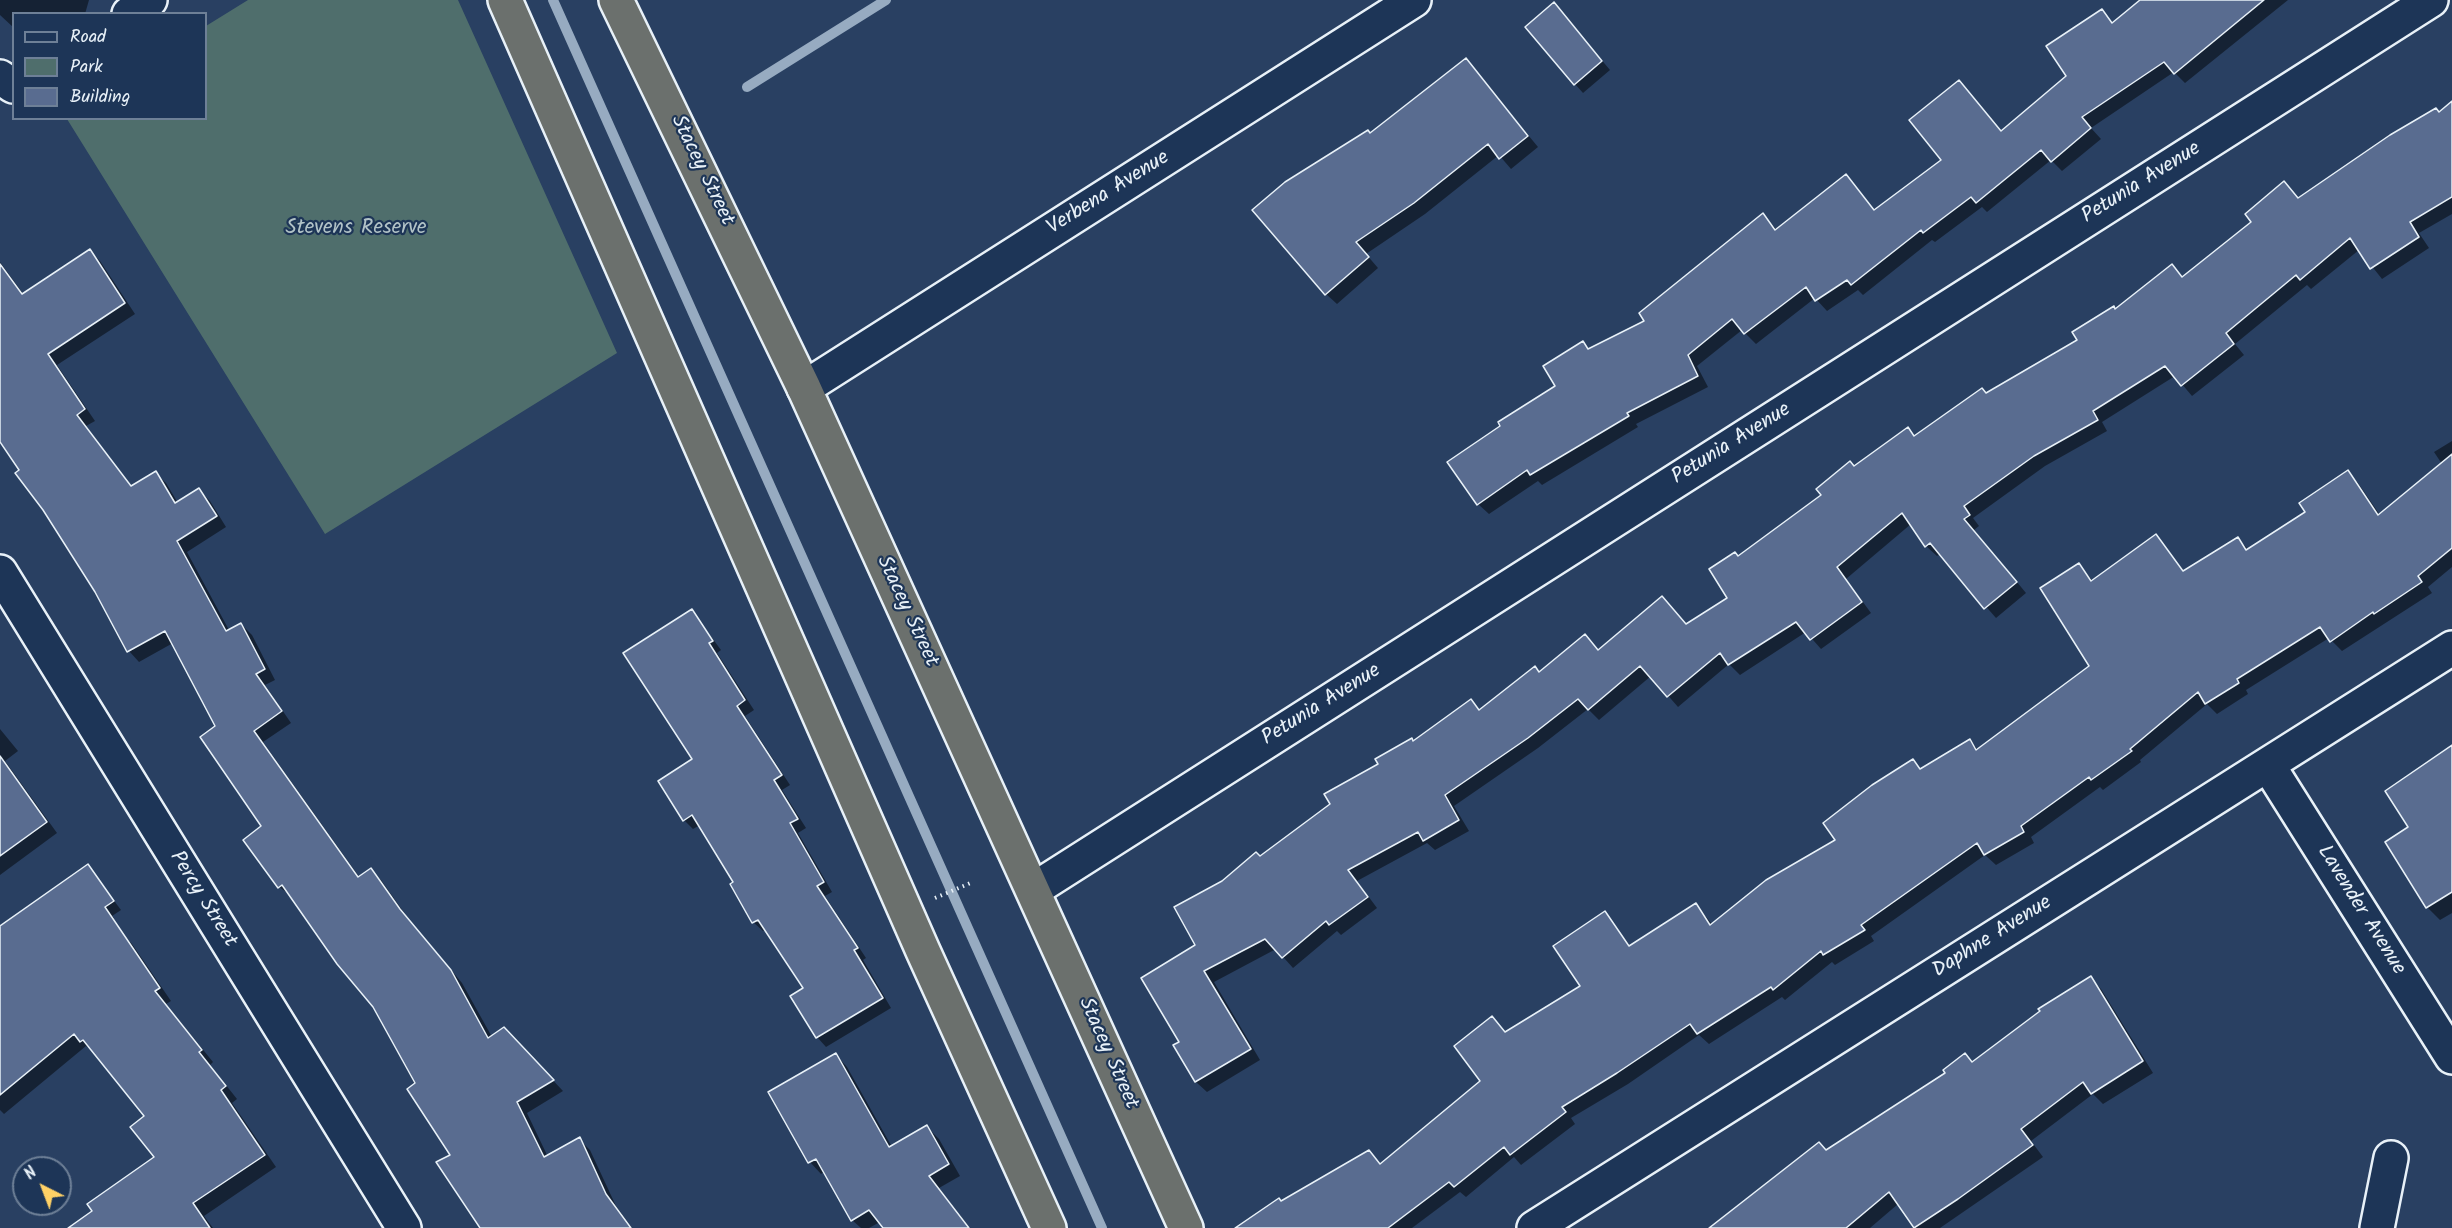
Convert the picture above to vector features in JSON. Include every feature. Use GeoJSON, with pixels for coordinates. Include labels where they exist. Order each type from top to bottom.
{"type":"FeatureCollection","features":[{"type":"Feature","properties":{"kind":"highway"},"geometry":{"type":"LineString","coordinates":[[505,0],[699,436],[922,951],[1049,1228]]}},
{"type":"Feature","properties":{"kind":"highway","name":"Stacey Street"},"geometry":{"type":"LineString","coordinates":[[616,0],[804,388],[1186,1228]]}},
{"type":"Feature","properties":{"kind":"street"},"geometry":{"type":"LineString","coordinates":[[132,12],[150,0]]}},
{"type":"Feature","properties":{"kind":"street","name":"Verbena Avenue"},"geometry":{"type":"LineString","coordinates":[[804,388],[1414,0]]}},
{"type":"Feature","properties":{"kind":"street","name":"Petunia Avenue"},"geometry":{"type":"LineString","coordinates":[[1033,890],[2431,0]]}},
{"type":"Feature","properties":{"kind":"street","name":"Percy Street"},"geometry":{"type":"LineString","coordinates":[[0,572],[404,1228]]}},
{"type":"Feature","properties":{"kind":"street","name":"Daphne Avenue"},"geometry":{"type":"LineString","coordinates":[[1533,1228],[2452,648]]}},
{"type":"Feature","properties":{"kind":"street","name":"Lavender Avenue"},"geometry":{"type":"LineString","coordinates":[[2268,765],[2452,1057]]}},
{"type":"Feature","properties":{"kind":"street"},"geometry":{"type":"LineString","coordinates":[[2377,1228],[2391,1158]]}},
{"type":"Feature","properties":{"kind":"path"},"geometry":{"type":"LineString","coordinates":[[928,901],[973,882]]}},
{"type":"Feature","properties":{"kind":"green space","name":"Stevens Reserve"},"geometry":{"type":"Polygon","coordinates":[[[248,0],[458,0],[617,353],[325,534],[68,120],[207,120],[207,25],[248,0]]]}},
{"type":"Feature","properties":{"kind":"building"},"geometry":{"type":"Polygon","coordinates":[[[2140,0],[2264,0],[2174,74],[2164,62],[2082,117],[2091,128],[2051,162],[2041,150],[1976,203],[1971,197],[1923,233],[1921,230],[1851,285],[1847,280],[1815,301],[1806,287],[1744,334],[1732,319],[1688,355],[1698,376],[1627,413],[1629,416],[1530,475],[1527,470],[1477,505],[1447,462],[1500,426],[1498,422],[1555,386],[1543,366],[1583,341],[1588,349],[1644,321],[1639,313],[1763,213],[1775,230],[1846,174],[1874,210],[1941,160],[1909,120],[1959,80],[2001,131],[2066,76],[2046,46],[2102,9],[2112,23],[2140,0]]]}},
{"type":"Feature","properties":{"kind":"building"},"geometry":{"type":"Polygon","coordinates":[[[1554,2],[1602,61],[1574,85],[1525,27],[1554,2]]]}},
{"type":"Feature","properties":{"kind":"building"},"geometry":{"type":"Polygon","coordinates":[[[1466,58],[1528,136],[1499,159],[1488,144],[1414,203],[1356,242],[1369,257],[1325,295],[1252,210],[1285,182],[1368,130],[1370,133],[1466,58]]]}},
{"type":"Feature","properties":{"kind":"building"},"geometry":{"type":"Polygon","coordinates":[[[2452,101],[2452,197],[2410,222],[2419,237],[2370,269],[2350,238],[2300,280],[2296,275],[2226,333],[2234,344],[2181,386],[2165,366],[2093,411],[2098,420],[2034,456],[1964,506],[1970,515],[1964,519],[2017,582],[1984,609],[1930,543],[1925,547],[1902,513],[1837,567],[1862,602],[1810,640],[1796,622],[1728,665],[1720,653],[1667,697],[1640,666],[1588,710],[1578,699],[1528,738],[1445,795],[1459,820],[1423,841],[1418,832],[1348,870],[1368,897],[1329,925],[1326,921],[1282,958],[1265,939],[1204,971],[1251,1049],[1195,1082],[1173,1045],[1179,1042],[1141,978],[1195,945],[1174,907],[1222,881],[1256,852],[1260,856],[1330,804],[1324,794],[1378,764],[1375,759],[1412,738],[1413,741],[1471,699],[1479,710],[1535,666],[1539,672],[1585,634],[1598,650],[1662,596],[1686,624],[1727,598],[1709,569],[1735,552],[1738,556],[1821,495],[1816,489],[1850,461],[1854,466],[1908,427],[1914,436],[1982,388],[1986,393],[2077,340],[2072,332],[2114,306],[2115,309],[2172,264],[2182,277],[2251,222],[2245,214],[2284,181],[2298,198],[2390,135],[2436,108],[2439,112],[2452,101]]]}},
{"type":"Feature","properties":{"kind":"building"},"geometry":{"type":"Polygon","coordinates":[[[90,249],[125,303],[48,354],[85,409],[77,415],[131,486],[156,471],[175,503],[199,488],[217,516],[177,541],[226,631],[241,623],[265,669],[256,674],[282,711],[254,731],[358,877],[371,868],[400,909],[451,970],[488,1038],[504,1027],[554,1080],[517,1102],[544,1157],[580,1137],[606,1194],[631,1228],[480,1228],[436,1162],[450,1155],[407,1089],[415,1083],[373,1007],[337,964],[282,885],[278,888],[243,840],[261,826],[200,737],[215,726],[165,631],[127,652],[95,592],[43,510],[15,473],[19,470],[0,442],[0,264],[22,294],[90,249]]]}},
{"type":"Feature","properties":{"kind":"building"},"geometry":{"type":"Polygon","coordinates":[[[2452,454],[2452,548],[2418,576],[2422,582],[2330,642],[2320,627],[2237,679],[2239,683],[2205,704],[2198,692],[2130,749],[2132,751],[2091,780],[2089,777],[2021,826],[2024,832],[1984,855],[1977,843],[1861,925],[1865,930],[1823,955],[1821,951],[1773,990],[1771,987],[1697,1034],[1690,1024],[1562,1107],[1566,1112],[1510,1155],[1504,1147],[1454,1187],[1449,1182],[1388,1228],[1235,1228],[1279,1198],[1281,1201],[1369,1150],[1380,1164],[1480,1081],[1454,1046],[1492,1016],[1505,1032],[1580,986],[1553,946],[1605,911],[1629,946],[1696,903],[1710,925],[1766,880],[1835,840],[1823,823],[1872,785],[1913,759],[1920,769],[1970,739],[1976,750],[2089,666],[2040,588],[2079,563],[2091,581],[2156,534],[2183,571],[2238,537],[2246,550],[2305,512],[2299,503],[2348,470],[2378,515],[2452,454]]]}},
{"type":"Feature","properties":{"kind":"building"},"geometry":{"type":"Polygon","coordinates":[[[692,609],[713,641],[709,643],[745,700],[737,706],[782,775],[774,780],[798,819],[790,823],[824,882],[817,886],[858,948],[854,950],[883,998],[816,1038],[790,996],[803,988],[758,920],[752,923],[730,884],[733,882],[692,815],[683,821],[658,781],[692,759],[623,653],[692,609]]]}},
{"type":"Feature","properties":{"kind":"building"},"geometry":{"type":"Polygon","coordinates":[[[2452,745],[2452,892],[2426,908],[2385,842],[2408,827],[2385,791],[2452,745]]]}},
{"type":"Feature","properties":{"kind":"building"},"geometry":{"type":"Polygon","coordinates":[[[0,756],[47,822],[0,856],[0,756]]]}},
{"type":"Feature","properties":{"kind":"building"},"geometry":{"type":"Polygon","coordinates":[[[88,864],[114,901],[105,907],[160,988],[155,991],[202,1050],[199,1052],[226,1086],[221,1090],[265,1155],[193,1203],[210,1228],[68,1228],[92,1211],[87,1204],[154,1157],[130,1127],[144,1116],[83,1040],[80,1042],[74,1034],[0,1095],[0,926],[88,864]]]}},
{"type":"Feature","properties":{"kind":"building"},"geometry":{"type":"Polygon","coordinates":[[[2091,976],[2143,1061],[2091,1094],[2083,1082],[2021,1129],[2033,1145],[1958,1199],[1914,1228],[1889,1192],[1846,1228],[1709,1228],[1819,1142],[1826,1150],[1945,1073],[1943,1070],[1965,1053],[1972,1062],[2040,1011],[2038,1009],[2091,976]]]}},
{"type":"Feature","properties":{"kind":"building"},"geometry":{"type":"Polygon","coordinates":[[[836,1053],[889,1147],[927,1125],[949,1164],[929,1176],[969,1228],[883,1228],[869,1210],[851,1221],[816,1159],[808,1163],[768,1092],[836,1053]]]}},
{"type":"Feature","properties":{"kind":"waterway"},"geometry":{"type":"LineString","coordinates":[[553,0],[1102,1228]]}},
{"type":"Feature","properties":{"kind":"waterway"},"geometry":{"type":"LineString","coordinates":[[747,87],[886,0]]}}]}
